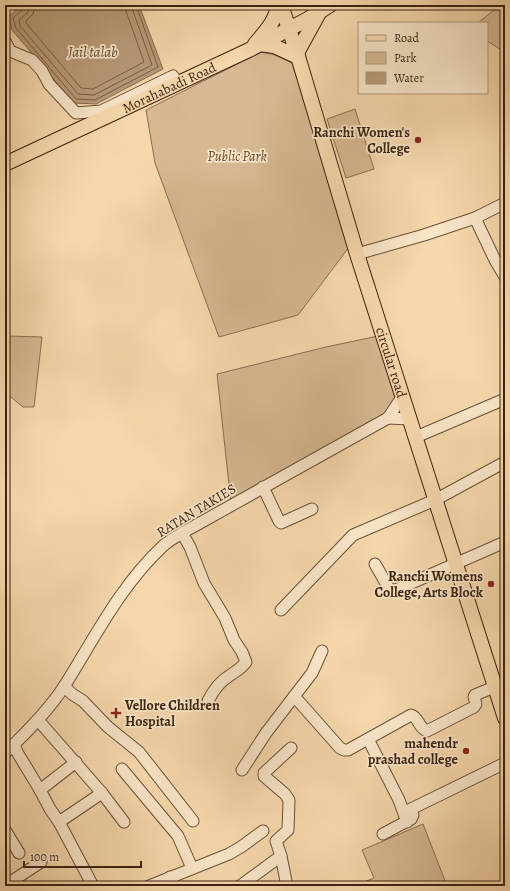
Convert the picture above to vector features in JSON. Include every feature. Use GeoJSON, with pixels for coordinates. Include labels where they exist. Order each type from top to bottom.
{"type":"FeatureCollection","features":[{"type":"Feature","properties":{"kind":"main road"},"geometry":{"type":"LineString","coordinates":[[255,47],[271,24],[280,6],[308,19]]}},
{"type":"Feature","properties":{"kind":"main road","name":"circular road"},"geometry":{"type":"LineString","coordinates":[[280,6],[298,55],[357,254],[455,564],[499,694],[505,718]]}},
{"type":"Feature","properties":{"kind":"main road"},"geometry":{"type":"LineString","coordinates":[[255,47],[274,46],[298,55],[325,8]]}},
{"type":"Feature","properties":{"kind":"main road","name":"Morahabadi Road"},"geometry":{"type":"LineString","coordinates":[[5,164],[255,47],[308,19],[325,8]]}},
{"type":"Feature","properties":{"kind":"street"},"geometry":{"type":"LineString","coordinates":[[5,41],[10,51],[32,60],[42,71],[49,84],[76,113],[101,111],[173,76],[178,83]]}},
{"type":"Feature","properties":{"kind":"street"},"geometry":{"type":"LineString","coordinates":[[357,254],[424,235],[476,218],[505,203]]}},
{"type":"Feature","properties":{"kind":"street"},"geometry":{"type":"LineString","coordinates":[[476,218],[495,260],[505,277]]}},
{"type":"Feature","properties":{"kind":"street","name":"RATAN TAKIES"},"geometry":{"type":"LineString","coordinates":[[5,753],[38,720],[64,686],[99,628],[138,572],[164,545],[182,532],[388,418],[402,397]]}},
{"type":"Feature","properties":{"kind":"street"},"geometry":{"type":"LineString","coordinates":[[416,437],[505,398]]}},
{"type":"Feature","properties":{"kind":"street","name":"RATAN TAKIES"},"geometry":{"type":"LineString","coordinates":[[388,418],[410,418]]}},
{"type":"Feature","properties":{"kind":"street"},"geometry":{"type":"LineString","coordinates":[[281,610],[353,535],[435,500],[505,462]]}},
{"type":"Feature","properties":{"kind":"street"},"geometry":{"type":"LineString","coordinates":[[263,488],[278,521],[281,523],[312,509]]}},
{"type":"Feature","properties":{"kind":"street"},"geometry":{"type":"LineString","coordinates":[[182,532],[190,546],[204,583],[225,618],[234,640],[242,652],[246,662],[241,669],[228,676],[221,682],[212,692],[208,701]]}},
{"type":"Feature","properties":{"kind":"street"},"geometry":{"type":"LineString","coordinates":[[375,564],[391,592],[505,542]]}},
{"type":"Feature","properties":{"kind":"street"},"geometry":{"type":"LineString","coordinates":[[242,770],[266,733],[312,673],[322,650]]}},
{"type":"Feature","properties":{"kind":"street"},"geometry":{"type":"LineString","coordinates":[[64,686],[72,694],[83,701],[108,727],[139,752],[193,821]]}},
{"type":"Feature","properties":{"kind":"street"},"geometry":{"type":"LineString","coordinates":[[294,696],[340,748],[348,750],[411,715],[416,717],[422,729],[427,730],[474,707],[476,704],[474,697],[475,695],[499,694]]}},
{"type":"Feature","properties":{"kind":"street"},"geometry":{"type":"LineString","coordinates":[[38,720],[102,792],[124,822]]}},
{"type":"Feature","properties":{"kind":"street"},"geometry":{"type":"LineString","coordinates":[[368,739],[399,800],[407,822]]}},
{"type":"Feature","properties":{"kind":"street"},"geometry":{"type":"LineString","coordinates":[[14,744],[17,752],[59,822],[93,886]]}},
{"type":"Feature","properties":{"kind":"street"},"geometry":{"type":"LineString","coordinates":[[287,886],[281,856],[276,842],[288,830],[289,800],[285,794],[264,778],[264,774],[292,748]]}},
{"type":"Feature","properties":{"kind":"street"},"geometry":{"type":"LineString","coordinates":[[40,790],[76,762]]}},
{"type":"Feature","properties":{"kind":"street"},"geometry":{"type":"LineString","coordinates":[[383,834],[411,819],[413,815],[411,809],[505,763]]}},
{"type":"Feature","properties":{"kind":"street"},"geometry":{"type":"LineString","coordinates":[[122,769],[178,836],[192,868]]}},
{"type":"Feature","properties":{"kind":"street"},"geometry":{"type":"LineString","coordinates":[[59,822],[102,792]]}},
{"type":"Feature","properties":{"kind":"street"},"geometry":{"type":"LineString","coordinates":[[5,830],[19,852]]}},
{"type":"Feature","properties":{"kind":"street"},"geometry":{"type":"LineString","coordinates":[[149,886],[172,882],[192,868],[228,854],[241,847],[263,831]]}},
{"type":"Feature","properties":{"kind":"street"},"geometry":{"type":"LineString","coordinates":[[240,886],[281,856]]}},
{"type":"Feature","properties":{"kind":"street"},"geometry":{"type":"LineString","coordinates":[[5,885],[9,884],[41,862]]}},
{"type":"Feature","properties":{"kind":"green space"},"geometry":{"type":"Polygon","coordinates":[[[500,5],[505,5],[505,52],[488,42],[488,22],[479,22],[500,5]]]}},
{"type":"Feature","properties":{"kind":"green space","name":"Public Park"},"geometry":{"type":"Polygon","coordinates":[[[261,52],[275,55],[292,63],[349,247],[298,315],[219,337],[155,163],[146,110],[261,52]]]}},
{"type":"Feature","properties":{"kind":"green space"},"geometry":{"type":"Polygon","coordinates":[[[355,109],[374,169],[346,178],[327,119],[355,109]]]}},
{"type":"Feature","properties":{"kind":"green space"},"geometry":{"type":"Polygon","coordinates":[[[8,336],[42,337],[34,407],[23,407],[6,393],[8,336]]]}},
{"type":"Feature","properties":{"kind":"green space"},"geometry":{"type":"Polygon","coordinates":[[[378,336],[401,396],[388,414],[231,503],[217,374],[326,347],[378,336]]]}},
{"type":"Feature","properties":{"kind":"green space"},"geometry":{"type":"Polygon","coordinates":[[[423,824],[447,886],[354,886],[374,878],[362,850],[423,824]]]}},
{"type":"Feature","properties":{"kind":"water","name":"Jail talab"},"geometry":{"type":"Polygon","coordinates":[[[22,5],[139,5],[163,69],[96,104],[74,103],[12,30],[8,17],[22,5]]]}},
{"type":"Feature","properties":{"kind":"place","name":"Ranchi Women's College"},"geometry":{"type":"Point","coordinates":[418,140]}},
{"type":"Feature","properties":{"kind":"place","name":"Ranchi Womens College, Arts Block"},"geometry":{"type":"Point","coordinates":[491,584]}},
{"type":"Feature","properties":{"kind":"place","name":"Vellore Children Hospital"},"geometry":{"type":"Point","coordinates":[116,713]}},
{"type":"Feature","properties":{"kind":"place","name":"mahendr prashad college"},"geometry":{"type":"Point","coordinates":[466,751]}}]}
